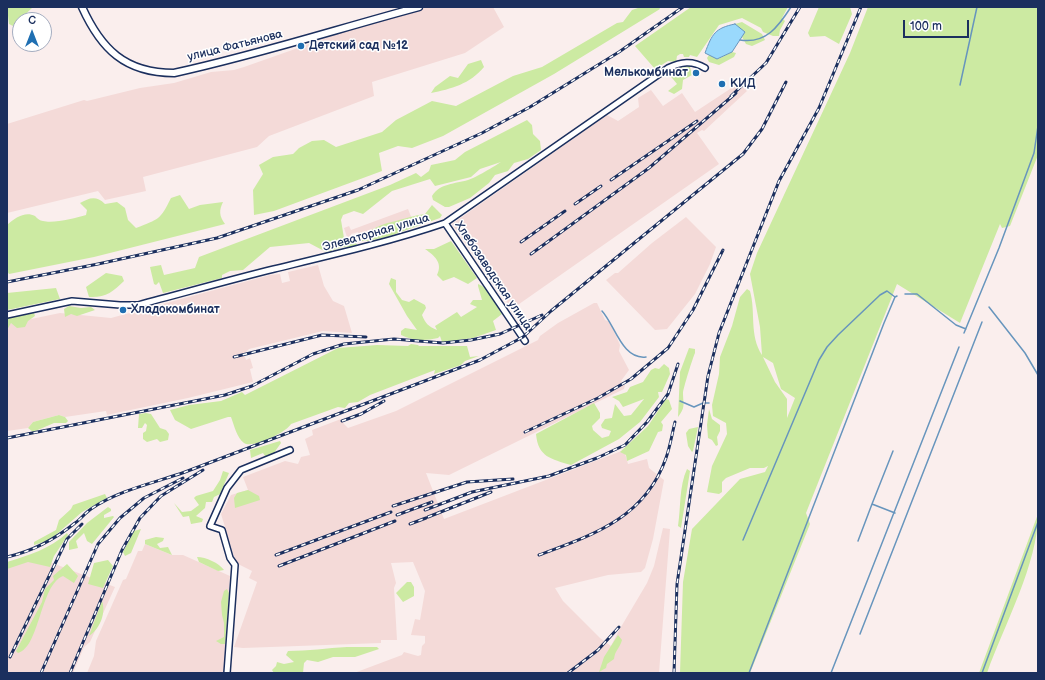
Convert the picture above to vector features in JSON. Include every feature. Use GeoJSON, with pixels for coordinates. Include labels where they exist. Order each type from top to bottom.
{"type":"FeatureCollection","features":[{"type":"Feature","properties":{"kind":"street","name":"улица Фатьянова"},"geometry":{"type":"LineString","coordinates":[[82,7],[88,20],[115,56],[129,64],[166,73],[253,55],[342,27],[419,7]]}},
{"type":"Feature","properties":{"kind":"street","name":"Элеваторная улица"},"geometry":{"type":"LineString","coordinates":[[7,314],[72,301],[138,305],[274,269],[346,253],[445,223],[668,68],[678,64],[690,62],[698,63],[705,68]]}},
{"type":"Feature","properties":{"kind":"street","name":"Хлебозаводская улица"},"geometry":{"type":"LineString","coordinates":[[445,223],[525,340]]}},
{"type":"Feature","properties":{"kind":"street"},"geometry":{"type":"LineString","coordinates":[[227,673],[235,566],[230,558],[222,530],[210,526],[227,488],[241,470],[290,450]]}},
{"type":"Feature","properties":{"kind":"shaded area"},"geometry":{"type":"Polygon","coordinates":[[[428,7],[493,7],[504,27],[465,53],[372,82],[374,96],[269,136],[257,147],[143,177],[146,191],[105,200],[98,191],[7,213],[7,124],[84,100],[87,101],[140,88],[174,83],[211,72],[234,70],[349,30],[428,7]]]}},
{"type":"Feature","properties":{"kind":"shaded area"},"geometry":{"type":"Polygon","coordinates":[[[738,82],[747,91],[704,131],[702,130],[697,133],[719,164],[512,309],[452,224],[607,115],[618,121],[639,107],[638,98],[651,90],[663,106],[682,93],[695,112],[733,87],[731,83],[738,82]]]}},
{"type":"Feature","properties":{"kind":"shaded area"},"geometry":{"type":"Polygon","coordinates":[[[408,209],[412,219],[360,237],[358,232],[351,234],[353,239],[348,240],[344,228],[349,226],[351,230],[408,209]]]}},
{"type":"Feature","properties":{"kind":"shaded area"},"geometry":{"type":"Polygon","coordinates":[[[686,217],[716,247],[710,264],[695,294],[667,329],[655,330],[606,280],[615,273],[618,273],[652,243],[686,217]]]}},
{"type":"Feature","properties":{"kind":"shaded area"},"geometry":{"type":"Polygon","coordinates":[[[318,265],[324,286],[333,301],[344,306],[352,333],[323,331],[249,349],[244,354],[246,360],[250,358],[253,368],[250,369],[253,382],[188,398],[107,415],[106,411],[65,417],[59,415],[33,422],[28,428],[7,431],[7,324],[60,313],[111,318],[270,275],[280,274],[282,283],[290,281],[288,272],[318,265]]]}},
{"type":"Feature","properties":{"kind":"shaded area"},"geometry":{"type":"Polygon","coordinates":[[[594,303],[597,303],[605,320],[610,322],[620,345],[619,351],[629,370],[621,381],[625,385],[624,389],[449,475],[426,473],[444,519],[624,450],[628,464],[647,459],[649,468],[664,480],[653,539],[645,568],[641,572],[608,575],[555,588],[563,601],[600,638],[611,646],[647,583],[654,566],[663,528],[670,529],[659,673],[354,673],[402,655],[404,652],[418,656],[421,655],[422,646],[425,643],[425,636],[411,635],[415,619],[420,620],[425,591],[413,562],[391,563],[396,583],[394,588],[397,640],[381,640],[381,643],[243,648],[234,647],[257,582],[249,578],[252,571],[236,563],[221,514],[231,495],[248,490],[243,477],[285,461],[298,464],[301,457],[310,455],[305,439],[313,435],[312,430],[341,419],[348,428],[396,411],[538,340],[540,336],[558,323],[594,303]]]}},
{"type":"Feature","properties":{"kind":"shaded area"},"geometry":{"type":"Polygon","coordinates":[[[145,544],[172,555],[183,555],[230,576],[223,673],[87,673],[94,656],[96,641],[123,580],[126,579],[138,551],[142,551],[145,544]]]}},
{"type":"Feature","properties":{"kind":"shaded area"},"geometry":{"type":"Polygon","coordinates":[[[34,556],[115,587],[90,642],[84,647],[73,673],[7,673],[7,563],[34,556]]]}},
{"type":"Feature","properties":{"kind":"green space"},"geometry":{"type":"Polygon","coordinates":[[[7,7],[33,7],[28,12],[12,12],[12,26],[9,24],[7,7]]]}},
{"type":"Feature","properties":{"kind":"green space"},"geometry":{"type":"Polygon","coordinates":[[[641,7],[659,7],[660,9],[554,74],[443,136],[412,148],[398,146],[379,153],[382,171],[274,211],[254,215],[253,190],[263,174],[259,165],[273,157],[293,154],[299,148],[312,141],[324,140],[336,147],[382,132],[396,120],[432,101],[456,106],[513,76],[542,67],[617,23],[623,22],[632,10],[641,7]]]}},
{"type":"Feature","properties":{"kind":"green space"},"geometry":{"type":"Polygon","coordinates":[[[691,7],[788,7],[782,18],[785,21],[780,30],[779,36],[773,36],[763,32],[761,28],[742,18],[719,25],[697,57],[690,55],[689,57],[684,57],[683,54],[680,54],[677,56],[676,62],[668,61],[655,69],[635,46],[691,7]]]}},
{"type":"Feature","properties":{"kind":"green space"},"geometry":{"type":"Polygon","coordinates":[[[819,7],[850,7],[852,14],[839,44],[825,36],[810,37],[808,33],[819,7]]]}},
{"type":"Feature","properties":{"kind":"green space"},"geometry":{"type":"Polygon","coordinates":[[[868,7],[1038,7],[1038,155],[1010,226],[1002,228],[1000,224],[960,323],[897,284],[806,513],[810,524],[750,673],[680,673],[683,582],[692,529],[740,479],[765,472],[768,466],[764,468],[750,468],[726,478],[722,482],[722,492],[719,494],[707,492],[712,466],[727,434],[726,423],[713,416],[712,405],[719,374],[720,357],[732,326],[740,297],[747,289],[750,291],[752,299],[755,340],[762,355],[760,327],[750,274],[757,253],[850,53],[868,7]],[[763,357],[775,382],[787,399],[787,418],[795,398],[781,389],[773,363],[763,357]]]}},
{"type":"Feature","properties":{"kind":"green space"},"geometry":{"type":"Polygon","coordinates":[[[742,22],[762,34],[765,40],[752,46],[746,44],[742,37],[744,32],[735,24],[742,22]]]}},
{"type":"Feature","properties":{"kind":"green space"},"geometry":{"type":"Polygon","coordinates":[[[732,52],[736,53],[734,57],[719,65],[709,62],[707,58],[709,55],[718,59],[732,52]]]}},
{"type":"Feature","properties":{"kind":"green space"},"geometry":{"type":"Polygon","coordinates":[[[481,60],[484,67],[473,78],[446,90],[431,93],[435,87],[450,76],[458,78],[468,64],[481,60]]]}},
{"type":"Feature","properties":{"kind":"green space"},"geometry":{"type":"Polygon","coordinates":[[[686,65],[690,67],[692,75],[683,80],[682,89],[674,94],[668,91],[677,84],[668,73],[686,65]]]}},
{"type":"Feature","properties":{"kind":"green space"},"geometry":{"type":"Polygon","coordinates":[[[527,120],[532,125],[533,134],[540,141],[541,150],[528,159],[514,163],[508,171],[495,175],[489,183],[470,198],[449,207],[445,207],[433,200],[432,196],[443,186],[471,179],[501,162],[480,169],[471,177],[435,186],[430,179],[392,191],[363,214],[354,211],[343,215],[341,220],[344,238],[357,244],[356,247],[344,247],[326,252],[309,243],[270,247],[243,270],[230,271],[222,275],[222,278],[163,293],[159,282],[156,285],[154,284],[150,267],[161,265],[164,275],[195,268],[199,257],[390,185],[416,173],[421,177],[429,171],[431,165],[455,160],[465,152],[527,120]]]}},
{"type":"Feature","properties":{"kind":"green space"},"geometry":{"type":"Polygon","coordinates":[[[180,195],[189,209],[200,205],[223,202],[220,213],[225,224],[94,257],[9,274],[7,271],[7,225],[20,216],[28,214],[47,222],[71,219],[86,215],[87,210],[80,203],[96,198],[105,204],[117,202],[125,208],[128,220],[136,228],[150,223],[158,218],[164,211],[171,198],[180,195]]]}},
{"type":"Feature","properties":{"kind":"green space"},"geometry":{"type":"Polygon","coordinates":[[[432,205],[442,215],[440,218],[387,237],[359,241],[375,228],[425,214],[432,205]]]}},
{"type":"Feature","properties":{"kind":"green space"},"geometry":{"type":"Polygon","coordinates":[[[451,241],[477,278],[468,284],[454,277],[443,281],[437,275],[439,267],[437,260],[425,249],[434,249],[451,241]]]}},
{"type":"Feature","properties":{"kind":"green space"},"geometry":{"type":"Polygon","coordinates":[[[106,273],[122,276],[124,281],[108,294],[89,297],[86,287],[106,273]]]}},
{"type":"Feature","properties":{"kind":"green space"},"geometry":{"type":"Polygon","coordinates":[[[391,278],[396,280],[396,292],[402,300],[409,302],[414,299],[425,305],[426,308],[422,315],[423,318],[432,328],[437,330],[435,326],[457,312],[461,317],[477,307],[470,304],[473,300],[482,300],[478,284],[486,289],[502,314],[493,321],[496,330],[473,338],[442,342],[440,336],[433,339],[419,340],[401,335],[401,331],[405,328],[417,330],[407,316],[389,284],[391,278]]]}},
{"type":"Feature","properties":{"kind":"green space"},"geometry":{"type":"Polygon","coordinates":[[[56,288],[60,299],[7,310],[7,293],[56,288]]]}},
{"type":"Feature","properties":{"kind":"green space"},"geometry":{"type":"Polygon","coordinates":[[[69,306],[81,308],[91,307],[95,310],[77,316],[71,314],[65,317],[64,309],[69,306]]]}},
{"type":"Feature","properties":{"kind":"green space"},"geometry":{"type":"Polygon","coordinates":[[[34,313],[35,316],[28,321],[25,327],[17,328],[11,323],[7,330],[7,318],[34,313]]]}},
{"type":"Feature","properties":{"kind":"green space"},"geometry":{"type":"Polygon","coordinates":[[[411,344],[419,346],[467,346],[470,357],[479,356],[465,361],[461,365],[434,374],[435,370],[370,395],[358,402],[349,403],[345,408],[338,407],[291,424],[283,431],[269,439],[254,444],[244,443],[239,438],[231,417],[191,429],[175,420],[170,410],[189,405],[221,401],[242,392],[245,395],[338,348],[377,345],[408,346],[411,344]]]}},
{"type":"Feature","properties":{"kind":"green space"},"geometry":{"type":"Polygon","coordinates":[[[689,348],[695,349],[695,353],[683,390],[683,408],[678,417],[680,372],[689,348]]]}},
{"type":"Feature","properties":{"kind":"green space"},"geometry":{"type":"Polygon","coordinates":[[[664,364],[669,368],[670,374],[662,392],[658,392],[659,397],[640,422],[619,439],[571,465],[552,459],[540,448],[537,442],[536,434],[594,403],[600,413],[600,418],[592,426],[593,430],[602,438],[609,436],[611,431],[602,428],[601,425],[605,419],[612,418],[615,404],[624,416],[631,415],[644,399],[623,407],[619,401],[612,397],[627,392],[630,387],[643,382],[651,370],[655,368],[659,369],[664,364]]]}},
{"type":"Feature","properties":{"kind":"green space"},"geometry":{"type":"Polygon","coordinates":[[[666,399],[669,400],[672,409],[661,422],[663,425],[662,431],[658,432],[649,451],[627,461],[626,455],[620,452],[648,426],[666,399]]]}},
{"type":"Feature","properties":{"kind":"green space"},"geometry":{"type":"Polygon","coordinates":[[[709,409],[712,419],[720,425],[720,431],[717,437],[718,445],[716,446],[712,440],[708,438],[707,425],[709,409]]]}},
{"type":"Feature","properties":{"kind":"green space"},"geometry":{"type":"Polygon","coordinates":[[[139,414],[151,414],[160,428],[166,430],[169,434],[168,440],[160,442],[157,439],[147,442],[143,439],[143,433],[146,431],[147,425],[145,423],[142,428],[138,428],[139,414]]]}},
{"type":"Feature","properties":{"kind":"green space"},"geometry":{"type":"Polygon","coordinates":[[[59,415],[65,417],[68,421],[66,423],[54,423],[33,432],[28,428],[33,422],[59,415]]]}},
{"type":"Feature","properties":{"kind":"green space"},"geometry":{"type":"Polygon","coordinates":[[[698,427],[692,452],[688,446],[686,433],[689,429],[698,427]]]}},
{"type":"Feature","properties":{"kind":"green space"},"geometry":{"type":"Polygon","coordinates":[[[280,441],[281,443],[271,457],[265,456],[263,453],[251,458],[250,450],[280,441]]]}},
{"type":"Feature","properties":{"kind":"green space"},"geometry":{"type":"Polygon","coordinates":[[[687,469],[690,471],[681,528],[678,526],[683,482],[687,469]]]}},
{"type":"Feature","properties":{"kind":"green space"},"geometry":{"type":"Polygon","coordinates":[[[223,471],[229,473],[220,494],[214,497],[212,502],[206,502],[205,508],[196,516],[203,519],[202,522],[191,524],[189,516],[183,517],[174,503],[182,512],[191,511],[199,505],[194,498],[213,491],[220,480],[223,471]]]}},
{"type":"Feature","properties":{"kind":"green space"},"geometry":{"type":"Polygon","coordinates":[[[248,490],[259,496],[260,500],[235,508],[234,498],[237,493],[248,490]]]}},
{"type":"Feature","properties":{"kind":"green space"},"geometry":{"type":"Polygon","coordinates":[[[105,494],[107,498],[82,512],[50,540],[34,545],[34,542],[56,530],[59,520],[71,509],[73,505],[105,494]]]}},
{"type":"Feature","properties":{"kind":"green space"},"geometry":{"type":"Polygon","coordinates":[[[108,507],[111,511],[104,515],[104,518],[114,517],[92,544],[87,541],[84,533],[76,541],[78,548],[69,550],[69,542],[87,523],[108,507]]]}},
{"type":"Feature","properties":{"kind":"green space"},"geometry":{"type":"Polygon","coordinates":[[[1038,514],[1037,533],[1019,594],[987,673],[979,673],[1038,514]]]}},
{"type":"Feature","properties":{"kind":"green space"},"geometry":{"type":"Polygon","coordinates":[[[141,529],[131,553],[125,556],[123,552],[134,531],[141,529]]]}},
{"type":"Feature","properties":{"kind":"green space"},"geometry":{"type":"Polygon","coordinates":[[[67,533],[68,535],[54,556],[50,567],[28,562],[7,569],[7,562],[46,547],[67,533]]]}},
{"type":"Feature","properties":{"kind":"green space"},"geometry":{"type":"Polygon","coordinates":[[[156,537],[164,538],[163,541],[157,544],[160,548],[168,547],[172,555],[145,544],[145,540],[156,537]]]}},
{"type":"Feature","properties":{"kind":"green space"},"geometry":{"type":"Polygon","coordinates":[[[197,557],[212,561],[224,570],[218,571],[199,562],[197,557]]]}},
{"type":"Feature","properties":{"kind":"green space"},"geometry":{"type":"Polygon","coordinates":[[[108,560],[113,566],[103,588],[88,584],[94,563],[108,560]]]}},
{"type":"Feature","properties":{"kind":"green space"},"geometry":{"type":"Polygon","coordinates":[[[67,564],[78,576],[74,583],[63,576],[55,582],[44,603],[31,640],[25,648],[18,653],[16,651],[42,602],[45,589],[54,580],[53,576],[67,564]]]}},
{"type":"Feature","properties":{"kind":"green space"},"geometry":{"type":"Polygon","coordinates":[[[407,582],[411,582],[414,587],[414,596],[403,602],[396,593],[407,582]]]}},
{"type":"Feature","properties":{"kind":"green space"},"geometry":{"type":"Polygon","coordinates":[[[227,589],[229,593],[225,644],[221,644],[216,641],[224,637],[221,602],[224,591],[227,589]]]}},
{"type":"Feature","properties":{"kind":"green space"},"geometry":{"type":"Polygon","coordinates":[[[102,601],[102,620],[97,629],[89,636],[102,601]]]}},
{"type":"Feature","properties":{"kind":"green space"},"geometry":{"type":"Polygon","coordinates":[[[618,635],[622,640],[615,653],[614,659],[607,664],[606,668],[599,672],[604,657],[618,635]]]}},
{"type":"Feature","properties":{"kind":"green space"},"geometry":{"type":"Polygon","coordinates":[[[347,647],[377,647],[379,649],[355,657],[333,657],[318,662],[307,660],[304,663],[303,673],[274,673],[272,670],[276,666],[277,662],[284,664],[294,662],[286,655],[288,651],[347,647]]]}},
{"type":"Feature","properties":{"kind":"water"},"geometry":{"type":"Polygon","coordinates":[[[735,24],[745,32],[732,52],[717,59],[705,53],[715,33],[723,28],[735,24]]]}},
{"type":"Feature","properties":{"kind":"waterway"},"geometry":{"type":"LineString","coordinates":[[740,40],[749,41],[764,37],[776,27],[791,7]]}},
{"type":"Feature","properties":{"kind":"waterway"},"geometry":{"type":"LineString","coordinates":[[960,85],[977,7]]}},
{"type":"Feature","properties":{"kind":"waterway"},"geometry":{"type":"LineString","coordinates":[[964,333],[999,248],[1034,153],[1038,126]]}},
{"type":"Feature","properties":{"kind":"waterway"},"geometry":{"type":"LineString","coordinates":[[743,540],[819,360],[827,347],[880,295],[887,291],[895,297]]}},
{"type":"Feature","properties":{"kind":"waterway"},"geometry":{"type":"LineString","coordinates":[[905,294],[917,294],[956,325],[966,329]]}},
{"type":"Feature","properties":{"kind":"waterway"},"geometry":{"type":"LineString","coordinates":[[749,673],[884,323],[895,297],[897,296]]}},
{"type":"Feature","properties":{"kind":"waterway"},"geometry":{"type":"LineString","coordinates":[[989,307],[1025,353],[1038,375]]}},
{"type":"Feature","properties":{"kind":"waterway"},"geometry":{"type":"LineString","coordinates":[[602,311],[625,347],[631,353],[646,357]]}},
{"type":"Feature","properties":{"kind":"waterway"},"geometry":{"type":"LineString","coordinates":[[860,634],[982,322]]}},
{"type":"Feature","properties":{"kind":"waterway"},"geometry":{"type":"LineString","coordinates":[[831,673],[959,347]]}},
{"type":"Feature","properties":{"kind":"waterway"},"geometry":{"type":"LineString","coordinates":[[680,401],[694,407],[703,403],[709,403]]}},
{"type":"Feature","properties":{"kind":"waterway"},"geometry":{"type":"LineString","coordinates":[[872,504],[893,451]]}},
{"type":"Feature","properties":{"kind":"waterway"},"geometry":{"type":"LineString","coordinates":[[858,541],[872,504],[895,513]]}},
{"type":"Feature","properties":{"kind":"waterway"},"geometry":{"type":"LineString","coordinates":[[982,673],[1038,522]]}},
{"type":"Feature","properties":{"kind":"railway"},"geometry":{"type":"LineString","coordinates":[[7,282],[217,238],[358,190],[482,133],[530,107],[619,52],[683,7]]}},
{"type":"Feature","properties":{"kind":"railway"},"geometry":{"type":"LineString","coordinates":[[731,96],[766,63],[800,7]]}},
{"type":"Feature","properties":{"kind":"railway"},"geometry":{"type":"LineString","coordinates":[[674,673],[677,584],[708,376],[719,333],[779,181],[819,108],[861,7]]}},
{"type":"Feature","properties":{"kind":"railway"},"geometry":{"type":"LineString","coordinates":[[7,557],[26,552],[51,540],[91,509],[113,497],[185,472],[480,360],[523,337],[551,311],[743,154],[762,129],[786,82]]}},
{"type":"Feature","properties":{"kind":"railway"},"geometry":{"type":"LineString","coordinates":[[531,254],[649,168],[736,93]]}},
{"type":"Feature","properties":{"kind":"railway"},"geometry":{"type":"LineString","coordinates":[[611,180],[697,121]]}},
{"type":"Feature","properties":{"kind":"railway"},"geometry":{"type":"LineString","coordinates":[[575,204],[601,186]]}},
{"type":"Feature","properties":{"kind":"railway"},"geometry":{"type":"LineString","coordinates":[[521,242],[565,211]]}},
{"type":"Feature","properties":{"kind":"railway"},"geometry":{"type":"LineString","coordinates":[[525,432],[598,398],[631,379],[668,348],[693,310],[723,250]]}},
{"type":"Feature","properties":{"kind":"railway"},"geometry":{"type":"LineString","coordinates":[[7,438],[225,395],[252,386],[313,354],[344,344],[394,339],[443,343],[471,340],[500,334],[542,315]]}},
{"type":"Feature","properties":{"kind":"railway"},"geometry":{"type":"LineString","coordinates":[[234,357],[322,335],[366,337]]}},
{"type":"Feature","properties":{"kind":"railway"},"geometry":{"type":"LineString","coordinates":[[425,510],[472,492],[549,476],[597,458],[625,445],[647,422],[668,394],[678,364]]}},
{"type":"Feature","properties":{"kind":"railway"},"geometry":{"type":"LineString","coordinates":[[342,421],[361,414],[384,401]]}},
{"type":"Feature","properties":{"kind":"railway"},"geometry":{"type":"LineString","coordinates":[[539,555],[579,540],[615,522],[631,510],[645,496],[657,479],[666,458],[675,422]]}},
{"type":"Feature","properties":{"kind":"railway"},"geometry":{"type":"LineString","coordinates":[[70,673],[122,550],[140,518],[161,496],[203,470]]}},
{"type":"Feature","properties":{"kind":"railway"},"geometry":{"type":"LineString","coordinates":[[41,673],[98,544],[120,518],[144,498],[183,478]]}},
{"type":"Feature","properties":{"kind":"railway"},"geometry":{"type":"LineString","coordinates":[[393,506],[467,482],[513,479]]}},
{"type":"Feature","properties":{"kind":"railway"},"geometry":{"type":"LineString","coordinates":[[428,517],[491,492]]}},
{"type":"Feature","properties":{"kind":"railway"},"geometry":{"type":"LineString","coordinates":[[397,515],[432,502]]}},
{"type":"Feature","properties":{"kind":"railway"},"geometry":{"type":"LineString","coordinates":[[276,555],[391,512]]}},
{"type":"Feature","properties":{"kind":"railway"},"geometry":{"type":"LineString","coordinates":[[410,524],[426,518]]}},
{"type":"Feature","properties":{"kind":"railway"},"geometry":{"type":"LineString","coordinates":[[279,566],[395,521]]}},
{"type":"Feature","properties":{"kind":"railway"},"geometry":{"type":"LineString","coordinates":[[10,657],[67,539],[82,524]]}},
{"type":"Feature","properties":{"kind":"railway"},"geometry":{"type":"LineString","coordinates":[[568,673],[598,650],[619,627]]}},
{"type":"Feature","properties":{"kind":"place","name":"Детский сад №12"},"geometry":{"type":"Point","coordinates":[301,46]}},
{"type":"Feature","properties":{"kind":"place","name":"Мелькомбинат"},"geometry":{"type":"Point","coordinates":[696,73]}},
{"type":"Feature","properties":{"kind":"place","name":"КИД"},"geometry":{"type":"Point","coordinates":[722,84]}},
{"type":"Feature","properties":{"kind":"place","name":"Хладокомбинат"},"geometry":{"type":"Point","coordinates":[123,310]}}]}
